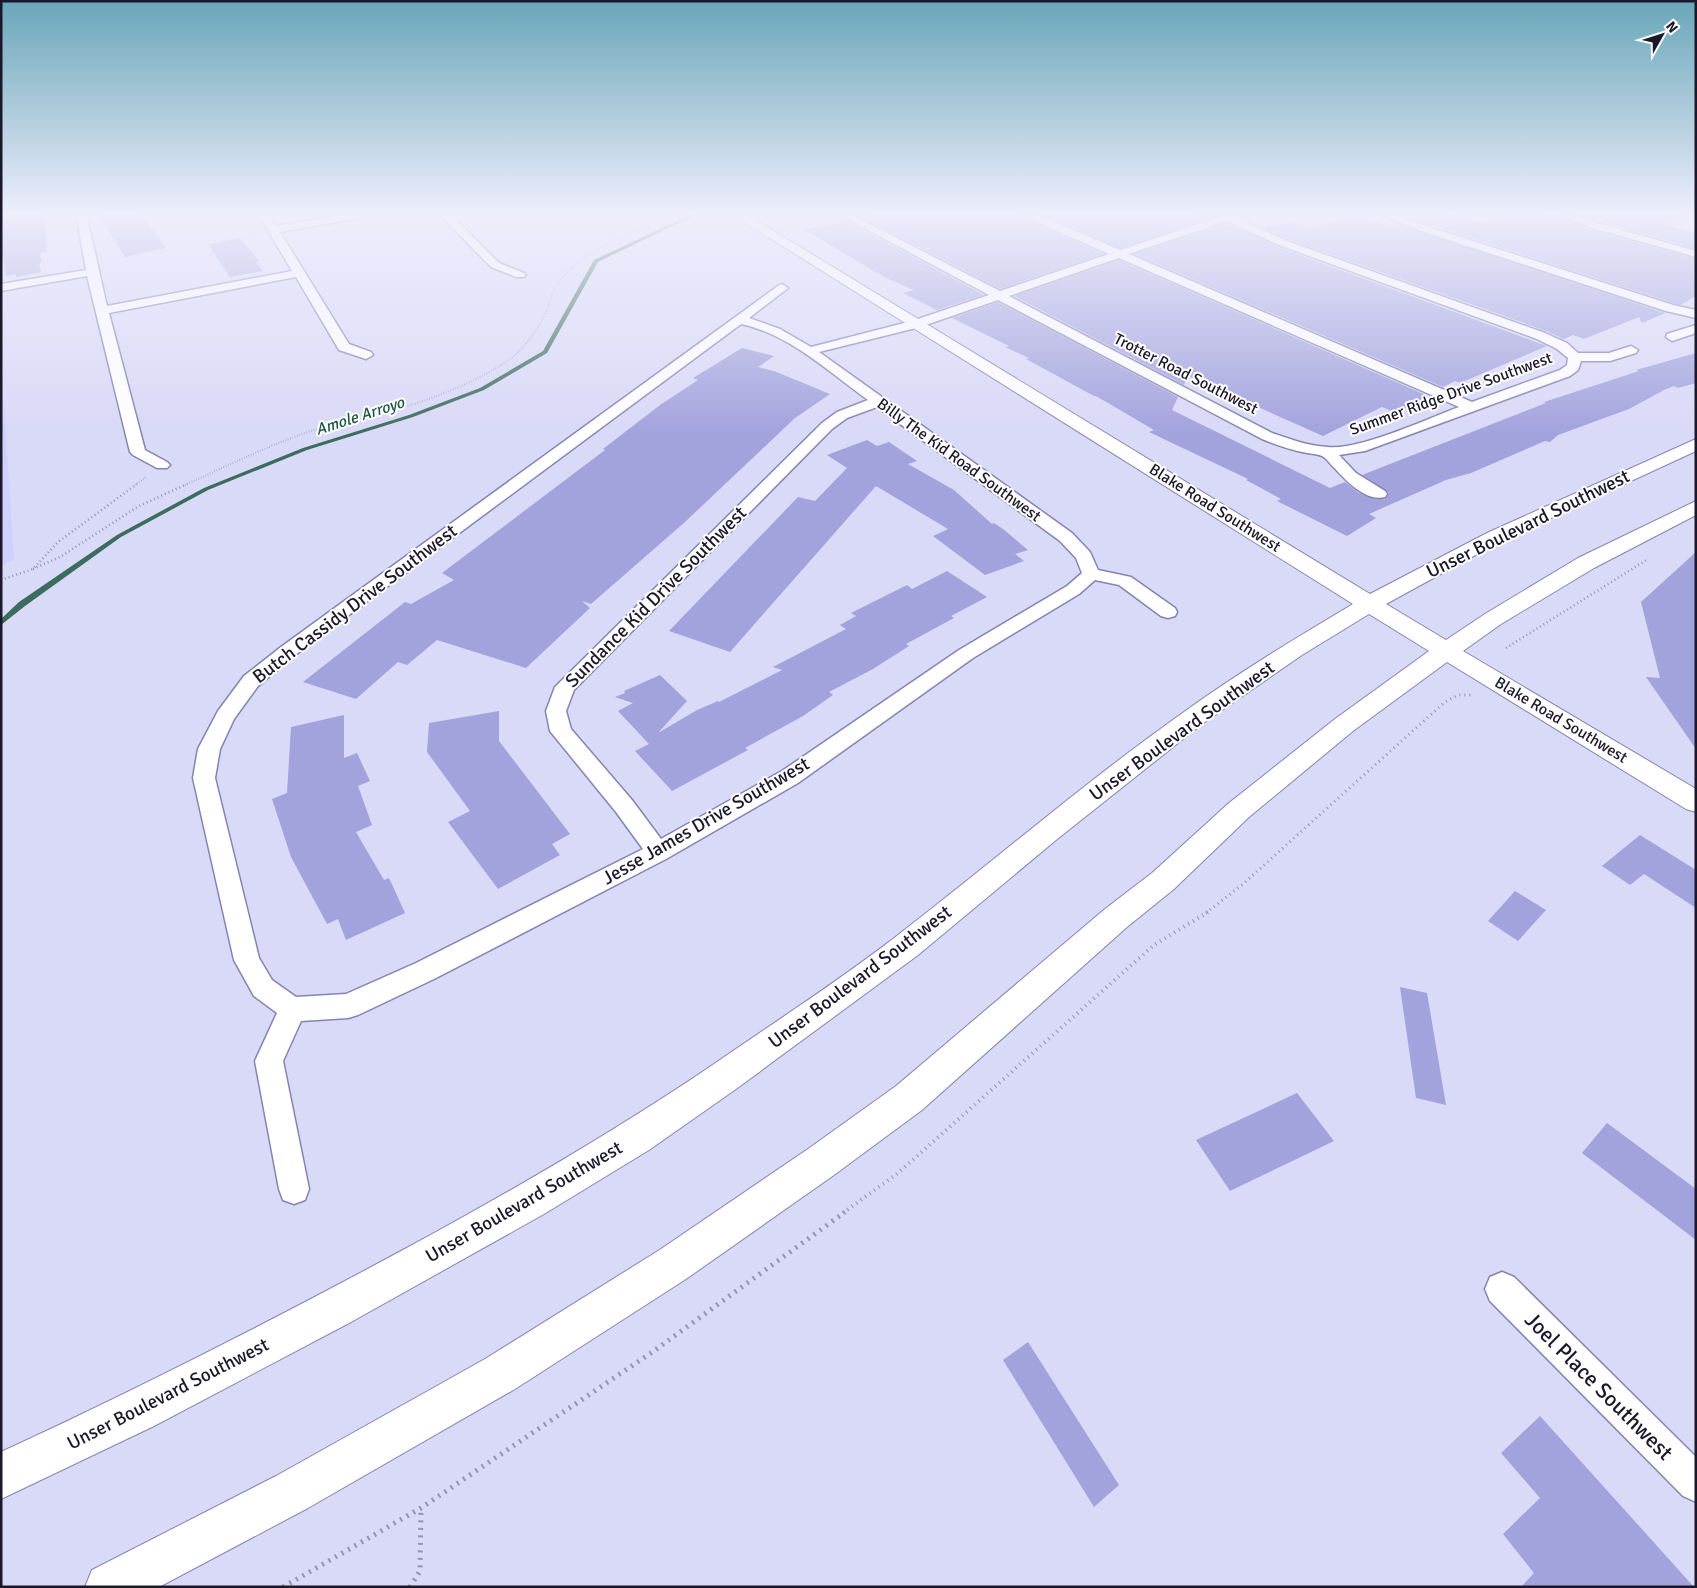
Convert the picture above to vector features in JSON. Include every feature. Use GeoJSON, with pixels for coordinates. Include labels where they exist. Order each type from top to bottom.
{"type":"FeatureCollection","features":[{"type":"Feature","properties":{"kind":"main road","name":"Blake Road Southwest"},"geometry":{"type":"LineString","coordinates":[[856,287],[1369,604],[1696,802]]}},
{"type":"Feature","properties":{"kind":"main road","name":"Unser Boulevard Southwest"},"geometry":{"type":"LineString","coordinates":[[1,1476],[139,1410],[337,1308],[531,1201],[636,1137],[724,1077],[907,946],[1046,832],[1193,718],[1294,650],[1369,604],[1494,537],[1696,444]]}},
{"type":"Feature","properties":{"kind":"main road"},"geometry":{"type":"LineString","coordinates":[[109,1587],[292,1492],[500,1374],[672,1265],[821,1162],[909,1098],[1116,918],[1163,881],[1239,810],[1344,725],[1493,619],[1586,563],[1696,507]]}},
{"type":"Feature","properties":{"kind":"street"},"geometry":{"type":"LineString","coordinates":[[97,287],[138,452],[162,465]]}},
{"type":"Feature","properties":{"kind":"street"},"geometry":{"type":"LineString","coordinates":[[104,310],[225,287]]}},
{"type":"Feature","properties":{"kind":"street"},"geometry":{"type":"LineString","coordinates":[[308,287],[344,347],[366,355]]}},
{"type":"Feature","properties":{"kind":"street","name":"Trotter Road Southwest"},"geometry":{"type":"LineString","coordinates":[[981,287],[1267,436],[1294,446],[1328,452]]}},
{"type":"Feature","properties":{"kind":"street"},"geometry":{"type":"LineString","coordinates":[[809,351],[916,324],[1023,287]]}},
{"type":"Feature","properties":{"kind":"street"},"geometry":{"type":"LineString","coordinates":[[1194,287],[1471,407]]}},
{"type":"Feature","properties":{"kind":"street"},"geometry":{"type":"LineString","coordinates":[[1405,287],[1541,336],[1562,346],[1575,357],[1610,357],[1631,350]]}},
{"type":"Feature","properties":{"kind":"street"},"geometry":{"type":"LineString","coordinates":[[1605,287],[1670,308],[1696,314]]}},
{"type":"Feature","properties":{"kind":"street","name":"Butch Cassidy Drive Southwest"},"geometry":{"type":"LineString","coordinates":[[292,1009],[262,988],[247,960],[204,778],[208,749],[225,716],[250,682],[288,651],[782,288]]}},
{"type":"Feature","properties":{"kind":"street","name":"Billy The Kid Road Southwest"},"geometry":{"type":"LineString","coordinates":[[738,320],[760,324],[778,331],[809,351],[1066,537],[1084,556],[1092,574]]}},
{"type":"Feature","properties":{"kind":"street"},"geometry":{"type":"LineString","coordinates":[[1672,337],[1696,329]]}},
{"type":"Feature","properties":{"kind":"street","name":"Summer Ridge Drive Southwest"},"geometry":{"type":"LineString","coordinates":[[1328,452],[1360,448],[1565,373],[1573,366],[1575,357]]}},
{"type":"Feature","properties":{"kind":"street","name":"Sundance Kid Drive Southwest"},"geometry":{"type":"LineString","coordinates":[[658,852],[624,806],[560,732],[556,711],[565,687],[827,426],[842,415],[878,401]]}},
{"type":"Feature","properties":{"kind":"street"},"geometry":{"type":"LineString","coordinates":[[1328,452],[1344,473],[1379,494]]}},
{"type":"Feature","properties":{"kind":"street"},"geometry":{"type":"LineString","coordinates":[[1092,574],[1125,581],[1168,612]]}},
{"type":"Feature","properties":{"kind":"street","name":"Jesse James Drive Southwest"},"geometry":{"type":"LineString","coordinates":[[292,1009],[348,1006],[425,971],[658,852],[790,777],[966,654],[1073,590],[1092,574]]}},
{"type":"Feature","properties":{"kind":"street"},"geometry":{"type":"LineString","coordinates":[[292,1009],[269,1061],[294,1190]]}},
{"type":"Feature","properties":{"kind":"street","name":"Joel Place Southwest"},"geometry":{"type":"LineString","coordinates":[[1502,1289],[1696,1483]]}},
{"type":"Feature","properties":{"kind":"path"},"geometry":{"type":"LineString","coordinates":[[1,580],[60,557],[139,506],[266,448],[314,430],[393,410],[458,388],[506,362],[526,344],[545,314],[557,287]]}},
{"type":"Feature","properties":{"kind":"path"},"geometry":{"type":"LineString","coordinates":[[32,569],[58,542],[162,465]]}},
{"type":"Feature","properties":{"kind":"path"},"geometry":{"type":"LineString","coordinates":[[1506,648],[1648,559]]}},
{"type":"Feature","properties":{"kind":"path"},"geometry":{"type":"LineString","coordinates":[[283,1587],[421,1508],[651,1353],[898,1173],[1154,945],[1208,912],[1243,884],[1445,702],[1458,695],[1474,695]]}},
{"type":"Feature","properties":{"kind":"path"},"geometry":{"type":"LineString","coordinates":[[410,1587],[420,1572],[421,1508]]}},
{"type":"Feature","properties":{"kind":"shaded area"},"geometry":{"type":"Polygon","coordinates":[[[1,364],[14,559],[1,566],[1,364]]]}},
{"type":"Feature","properties":{"kind":"building"},"geometry":{"type":"Polygon","coordinates":[[[907,287],[969,287],[984,295],[937,310],[903,293],[914,290],[907,287]]]}},
{"type":"Feature","properties":{"kind":"building"},"geometry":{"type":"Polygon","coordinates":[[[1040,287],[1181,287],[1428,396],[1397,413],[1382,407],[1323,436],[1188,376],[1184,385],[1014,296],[1040,287]]]}},
{"type":"Feature","properties":{"kind":"building"},"geometry":{"type":"Polygon","coordinates":[[[1211,287],[1387,287],[1547,346],[1460,383],[1455,381],[1443,387],[1211,287]]]}},
{"type":"Feature","properties":{"kind":"building"},"geometry":{"type":"Polygon","coordinates":[[[1423,287],[1587,287],[1665,313],[1642,323],[1639,317],[1584,339],[1573,335],[1564,339],[1423,287]]]}},
{"type":"Feature","properties":{"kind":"building"},"geometry":{"type":"Polygon","coordinates":[[[1624,287],[1696,287],[1696,296],[1680,305],[1624,287]]]}},
{"type":"Feature","properties":{"kind":"building"},"geometry":{"type":"Polygon","coordinates":[[[998,302],[1178,397],[1172,410],[1330,488],[1345,482],[1359,493],[1376,499],[1385,499],[1389,493],[1362,475],[1546,403],[1544,402],[1639,371],[1636,370],[1696,353],[1696,383],[1678,388],[1674,386],[1629,409],[1558,435],[1550,442],[1545,441],[1471,473],[1446,480],[1369,514],[1376,518],[1347,536],[1277,501],[1281,499],[1246,480],[1248,479],[1149,432],[1154,430],[1096,396],[1026,359],[1029,358],[1005,347],[1009,346],[952,318],[998,302]]]}},
{"type":"Feature","properties":{"kind":"building"},"geometry":{"type":"Polygon","coordinates":[[[742,348],[774,356],[758,367],[774,371],[830,394],[795,418],[685,522],[591,604],[582,601],[590,608],[526,668],[437,640],[407,665],[398,662],[356,699],[303,682],[405,602],[411,604],[454,580],[442,573],[605,450],[603,449],[660,405],[698,380],[693,378],[742,348]]]}},
{"type":"Feature","properties":{"kind":"building"},"geometry":{"type":"Polygon","coordinates":[[[867,440],[877,446],[889,442],[917,461],[908,464],[954,490],[992,524],[994,523],[1003,529],[1028,550],[1015,554],[1024,561],[985,575],[933,536],[948,529],[876,486],[730,652],[669,631],[798,497],[815,501],[847,468],[827,455],[867,440]]]}},
{"type":"Feature","properties":{"kind":"building"},"geometry":{"type":"Polygon","coordinates":[[[1696,552],[1696,749],[1646,677],[1660,678],[1641,602],[1696,552]]]}},
{"type":"Feature","properties":{"kind":"building"},"geometry":{"type":"Polygon","coordinates":[[[947,571],[987,597],[951,616],[954,618],[906,644],[909,646],[873,669],[829,692],[833,695],[803,716],[745,748],[748,750],[672,791],[635,751],[649,744],[618,711],[633,703],[615,697],[625,693],[624,691],[660,675],[687,701],[658,733],[697,710],[719,702],[782,670],[773,667],[846,629],[840,625],[856,616],[851,613],[907,585],[912,589],[947,571]]]}},
{"type":"Feature","properties":{"kind":"building"},"geometry":{"type":"Polygon","coordinates":[[[499,711],[499,741],[570,834],[552,844],[560,855],[498,889],[448,822],[470,811],[427,752],[429,723],[499,711]]]}},
{"type":"Feature","properties":{"kind":"building"},"geometry":{"type":"Polygon","coordinates":[[[344,715],[344,758],[357,753],[370,781],[358,786],[372,825],[356,832],[384,880],[389,878],[405,913],[346,940],[338,919],[327,924],[291,857],[272,799],[287,793],[291,727],[344,715]]]}},
{"type":"Feature","properties":{"kind":"building"},"geometry":{"type":"Polygon","coordinates":[[[1640,835],[1696,870],[1696,908],[1644,874],[1630,885],[1602,866],[1640,835]]]}},
{"type":"Feature","properties":{"kind":"building"},"geometry":{"type":"Polygon","coordinates":[[[1515,891],[1546,910],[1518,941],[1488,921],[1515,891]]]}},
{"type":"Feature","properties":{"kind":"building"},"geometry":{"type":"Polygon","coordinates":[[[1400,987],[1427,993],[1446,1105],[1416,1098],[1400,987]]]}},
{"type":"Feature","properties":{"kind":"building"},"geometry":{"type":"Polygon","coordinates":[[[1297,1093],[1334,1141],[1230,1191],[1196,1140],[1297,1093]]]}},
{"type":"Feature","properties":{"kind":"building"},"geometry":{"type":"Polygon","coordinates":[[[1607,1123],[1696,1189],[1696,1240],[1582,1153],[1607,1123]]]}},
{"type":"Feature","properties":{"kind":"building"},"geometry":{"type":"Polygon","coordinates":[[[1028,1342],[1119,1485],[1094,1507],[1003,1360],[1028,1342]]]}},
{"type":"Feature","properties":{"kind":"building"},"geometry":{"type":"Polygon","coordinates":[[[1540,1416],[1694,1587],[1521,1587],[1534,1573],[1503,1534],[1540,1498],[1501,1453],[1540,1416]]]}},
{"type":"Feature","properties":{"kind":"waterway","name":"Amole Arroyo"},"geometry":{"type":"LineString","coordinates":[[1,623],[22,604],[119,536],[206,489],[305,449],[411,416],[482,389],[545,352],[581,287]]}}]}
